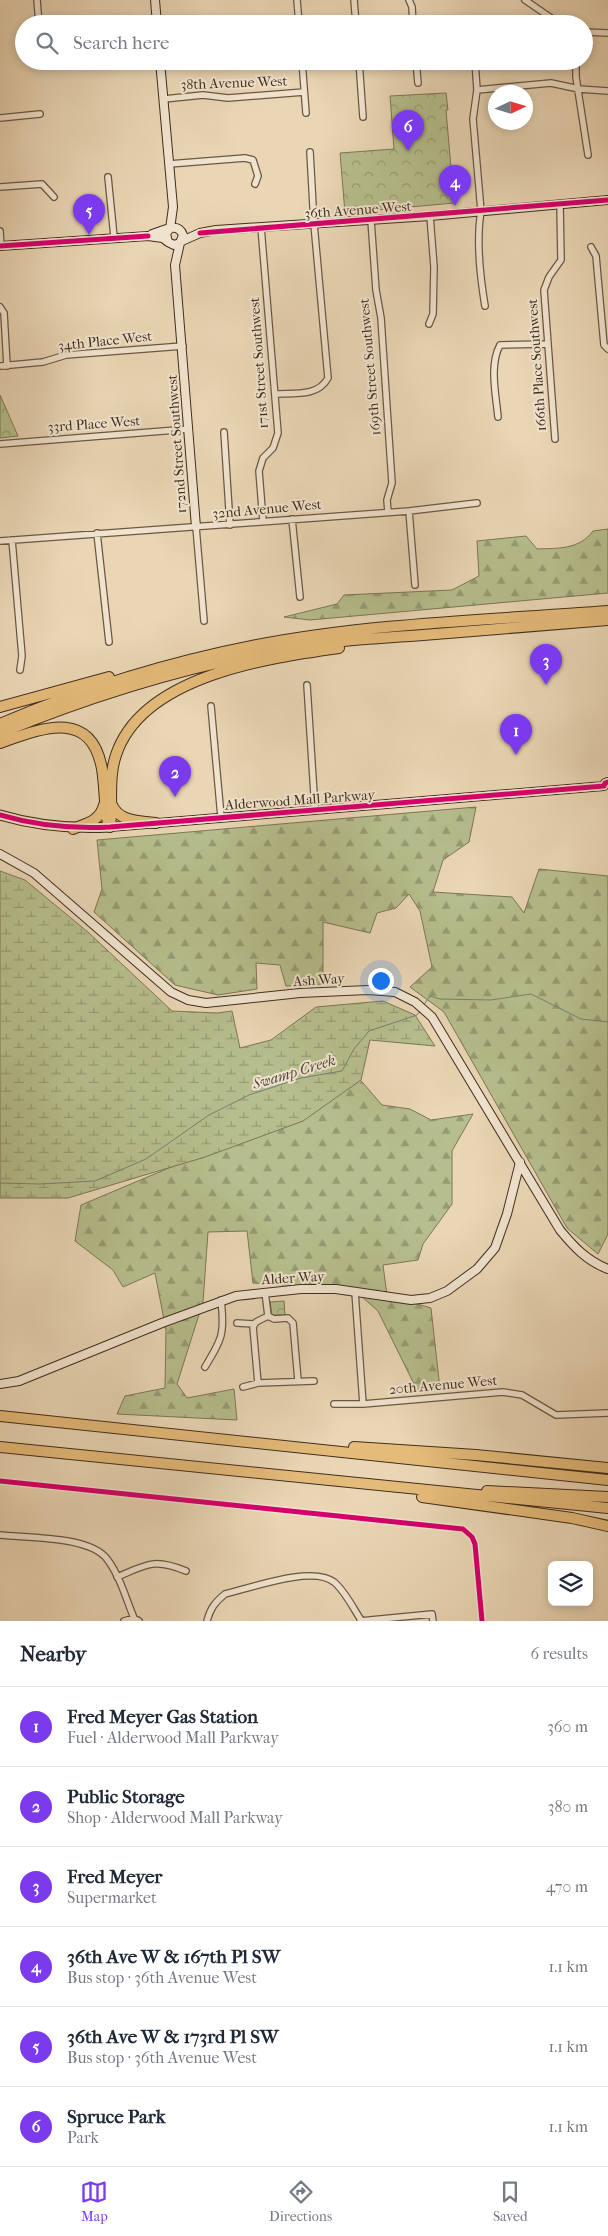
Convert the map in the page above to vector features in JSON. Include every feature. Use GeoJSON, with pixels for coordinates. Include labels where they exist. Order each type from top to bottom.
{"type":"FeatureCollection","features":[{"type":"Feature","properties":{"kind":"highway"},"geometry":{"type":"LineString","coordinates":[[0,724],[116,681],[256,645],[383,628],[608,611]]}},
{"type":"Feature","properties":{"kind":"highway"},"geometry":{"type":"LineString","coordinates":[[0,733],[129,686],[222,661],[310,645],[608,620]]}},
{"type":"Feature","properties":{"kind":"highway"},"geometry":{"type":"LineString","coordinates":[[73,829],[96,820],[102,813],[108,803],[112,769],[122,740],[141,714],[169,693],[225,672],[278,659],[421,635]]}},
{"type":"Feature","properties":{"kind":"highway"},"geometry":{"type":"LineString","coordinates":[[0,707],[198,654],[206,657]]}},
{"type":"Feature","properties":{"kind":"highway"},"geometry":{"type":"LineString","coordinates":[[0,743],[50,727],[68,728],[78,732],[93,746],[98,755],[108,803],[110,827]]}},
{"type":"Feature","properties":{"kind":"highway"},"geometry":{"type":"LineString","coordinates":[[108,803],[122,817],[156,823]]}},
{"type":"Feature","properties":{"kind":"highway"},"geometry":{"type":"LineString","coordinates":[[0,1416],[608,1480]]}},
{"type":"Feature","properties":{"kind":"highway"},"geometry":{"type":"LineString","coordinates":[[346,1451],[356,1446],[608,1463]]}},
{"type":"Feature","properties":{"kind":"highway"},"geometry":{"type":"LineString","coordinates":[[0,1448],[608,1508]]}},
{"type":"Feature","properties":{"kind":"highway"},"geometry":{"type":"LineString","coordinates":[[514,1458],[608,1468]]}},
{"type":"Feature","properties":{"kind":"highway"},"geometry":{"type":"LineString","coordinates":[[553,1475],[608,1484]]}},
{"type":"Feature","properties":{"kind":"highway"},"geometry":{"type":"LineString","coordinates":[[302,1477],[572,1518],[608,1526]]}},
{"type":"Feature","properties":{"kind":"highway"},"geometry":{"type":"LineString","coordinates":[[424,1490],[520,1491],[608,1497]]}},
{"type":"Feature","properties":{"kind":"main road","name":"Alderwood Mall Parkway"},"geometry":{"type":"LineString","coordinates":[[0,815],[41,825],[73,829],[110,827]]}},
{"type":"Feature","properties":{"kind":"street"},"geometry":{"type":"LineString","coordinates":[[37,0],[38,15]]}},
{"type":"Feature","properties":{"kind":"street"},"geometry":{"type":"LineString","coordinates":[[155,0],[156,15]]}},
{"type":"Feature","properties":{"kind":"street"},"geometry":{"type":"LineString","coordinates":[[297,0],[298,15]]}},
{"type":"Feature","properties":{"kind":"street"},"geometry":{"type":"LineString","coordinates":[[354,0],[355,15]]}},
{"type":"Feature","properties":{"kind":"street"},"geometry":{"type":"LineString","coordinates":[[409,0],[412,15]]}},
{"type":"Feature","properties":{"kind":"street"},"geometry":{"type":"LineString","coordinates":[[525,0],[547,15]]}},
{"type":"Feature","properties":{"kind":"street"},"geometry":{"type":"LineString","coordinates":[[593,32],[608,33]]}},
{"type":"Feature","properties":{"kind":"street"},"geometry":{"type":"LineString","coordinates":[[0,231],[1,246],[148,236],[163,238],[174,245],[181,242],[184,235],[173,207],[161,70]]}},
{"type":"Feature","properties":{"kind":"street"},"geometry":{"type":"LineString","coordinates":[[303,70],[306,113]]}},
{"type":"Feature","properties":{"kind":"street"},"geometry":{"type":"LineString","coordinates":[[360,70],[363,118]]}},
{"type":"Feature","properties":{"kind":"street"},"geometry":{"type":"LineString","coordinates":[[417,70],[418,83]]}},
{"type":"Feature","properties":{"kind":"street"},"geometry":{"type":"LineString","coordinates":[[476,70],[477,90],[473,119],[481,211],[479,225],[482,290],[485,306]]}},
{"type":"Feature","properties":{"kind":"street"},"geometry":{"type":"LineString","coordinates":[[576,70],[588,155]]}},
{"type":"Feature","properties":{"kind":"street"},"geometry":{"type":"LineString","coordinates":[[477,90],[551,83],[579,89],[608,91]]}},
{"type":"Feature","properties":{"kind":"street","name":"38th Avenue West"},"geometry":{"type":"LineString","coordinates":[[164,99],[203,95],[228,98],[304,92]]}},
{"type":"Feature","properties":{"kind":"street"},"geometry":{"type":"LineString","coordinates":[[0,118],[40,114]]}},
{"type":"Feature","properties":{"kind":"street"},"geometry":{"type":"LineString","coordinates":[[275,394],[313,392],[323,387],[328,378],[314,224],[310,152]]}},
{"type":"Feature","properties":{"kind":"street"},"geometry":{"type":"LineString","coordinates":[[169,164],[245,158],[254,160],[258,176],[255,184]]}},
{"type":"Feature","properties":{"kind":"street"},"geometry":{"type":"LineString","coordinates":[[108,177],[114,237]]}},
{"type":"Feature","properties":{"kind":"street"},"geometry":{"type":"LineString","coordinates":[[0,187],[42,184],[54,197]]}},
{"type":"Feature","properties":{"kind":"street","name":"36th Avenue West"},"geometry":{"type":"LineString","coordinates":[[181,230],[200,233],[430,216],[608,200]]}},
{"type":"Feature","properties":{"kind":"street","name":"166th Place Southwest"},"geometry":{"type":"LineString","coordinates":[[555,439],[544,290],[549,277],[561,260],[560,204]]}},
{"type":"Feature","properties":{"kind":"street"},"geometry":{"type":"LineString","coordinates":[[168,242],[166,234],[169,229],[173,207]]}},
{"type":"Feature","properties":{"kind":"street"},"geometry":{"type":"LineString","coordinates":[[429,324],[433,314],[434,267],[430,216]]}},
{"type":"Feature","properties":{"kind":"street","name":"169th Street Southwest"},"geometry":{"type":"LineString","coordinates":[[371,220],[376,290],[381,318],[392,483],[387,500],[388,512]]}},
{"type":"Feature","properties":{"kind":"street"},"geometry":{"type":"LineString","coordinates":[[148,236],[176,227],[181,230]]}},
{"type":"Feature","properties":{"kind":"street","name":"171st Street Southwest"},"geometry":{"type":"LineString","coordinates":[[261,227],[278,433],[273,448],[263,458],[259,471],[263,521]]}},
{"type":"Feature","properties":{"kind":"street","name":"36th Avenue West"},"geometry":{"type":"LineString","coordinates":[[181,242],[200,233]]}},
{"type":"Feature","properties":{"kind":"street","name":"172nd Street Southwest"},"geometry":{"type":"LineString","coordinates":[[168,242],[176,265],[204,621]]}},
{"type":"Feature","properties":{"kind":"street","name":"172nd Street Southwest"},"geometry":{"type":"LineString","coordinates":[[176,265],[181,242]]}},
{"type":"Feature","properties":{"kind":"street"},"geometry":{"type":"LineString","coordinates":[[591,247],[596,256],[604,344],[608,349]]}},
{"type":"Feature","properties":{"kind":"street"},"geometry":{"type":"LineString","coordinates":[[600,295],[608,294]]}},
{"type":"Feature","properties":{"kind":"street"},"geometry":{"type":"LineString","coordinates":[[0,307],[4,313],[3,366]]}},
{"type":"Feature","properties":{"kind":"street"},"geometry":{"type":"LineString","coordinates":[[498,417],[494,382],[496,354],[500,345],[548,344]]}},
{"type":"Feature","properties":{"kind":"street","name":"34th Place West"},"geometry":{"type":"LineString","coordinates":[[3,366],[43,362],[66,355],[183,346]]}},
{"type":"Feature","properties":{"kind":"street","name":"33rd Place West"},"geometry":{"type":"LineString","coordinates":[[0,444],[189,429]]}},
{"type":"Feature","properties":{"kind":"street"},"geometry":{"type":"LineString","coordinates":[[224,432],[230,524]]}},
{"type":"Feature","properties":{"kind":"street","name":"32nd Avenue West"},"geometry":{"type":"LineString","coordinates":[[0,541],[388,512],[477,503]]}},
{"type":"Feature","properties":{"kind":"street"},"geometry":{"type":"LineString","coordinates":[[408,510],[415,585]]}},
{"type":"Feature","properties":{"kind":"street"},"geometry":{"type":"LineString","coordinates":[[292,519],[300,597]]}},
{"type":"Feature","properties":{"kind":"street"},"geometry":{"type":"LineString","coordinates":[[97,533],[109,642]]}},
{"type":"Feature","properties":{"kind":"street"},"geometry":{"type":"LineString","coordinates":[[12,540],[22,656],[20,670]]}},
{"type":"Feature","properties":{"kind":"street"},"geometry":{"type":"LineString","coordinates":[[307,685],[315,810]]}},
{"type":"Feature","properties":{"kind":"street"},"geometry":{"type":"LineString","coordinates":[[211,706],[221,817]]}},
{"type":"Feature","properties":{"kind":"street","name":"Alderwood Mall Parkway"},"geometry":{"type":"LineString","coordinates":[[110,827],[606,786]]}},
{"type":"Feature","properties":{"kind":"street","name":"Ash Way"},"geometry":{"type":"LineString","coordinates":[[0,854],[34,873],[171,992],[188,1000],[206,1003],[300,993],[368,990],[395,992],[422,1007],[432,1016],[560,1230],[574,1248],[588,1259],[608,1269]]}},
{"type":"Feature","properties":{"kind":"street","name":"Alder Way"},"geometry":{"type":"LineString","coordinates":[[0,1384],[19,1381],[221,1300],[265,1292],[328,1289],[395,1299],[420,1300],[447,1291],[463,1281],[489,1257],[500,1237],[520,1162]]}},
{"type":"Feature","properties":{"kind":"street"},"geometry":{"type":"LineString","coordinates":[[265,1292],[268,1316]]}},
{"type":"Feature","properties":{"kind":"street"},"geometry":{"type":"LineString","coordinates":[[355,1292],[363,1404]]}},
{"type":"Feature","properties":{"kind":"street"},"geometry":{"type":"LineString","coordinates":[[205,1367],[221,1340],[224,1325],[221,1300]]}},
{"type":"Feature","properties":{"kind":"street"},"geometry":{"type":"LineString","coordinates":[[237,1323],[254,1324],[268,1316]]}},
{"type":"Feature","properties":{"kind":"street"},"geometry":{"type":"LineString","coordinates":[[268,1316],[274,1319],[288,1318],[294,1323],[298,1381]]}},
{"type":"Feature","properties":{"kind":"street"},"geometry":{"type":"LineString","coordinates":[[254,1324],[258,1384]]}},
{"type":"Feature","properties":{"kind":"street"},"geometry":{"type":"LineString","coordinates":[[244,1387],[258,1384],[314,1381]]}},
{"type":"Feature","properties":{"kind":"street","name":"20th Avenue West"},"geometry":{"type":"LineString","coordinates":[[334,1404],[363,1404],[503,1392],[522,1395],[556,1415],[608,1413]]}},
{"type":"Feature","properties":{"kind":"street"},"geometry":{"type":"LineString","coordinates":[[0,1535],[78,1542],[106,1557],[137,1620],[124,1621]]}},
{"type":"Feature","properties":{"kind":"street"},"geometry":{"type":"LineString","coordinates":[[117,1577],[150,1563],[166,1563],[186,1571]]}},
{"type":"Feature","properties":{"kind":"street"},"geometry":{"type":"LineString","coordinates":[[207,1621],[209,1612],[225,1594],[306,1575],[323,1577],[334,1582],[343,1592],[360,1620],[433,1618]]}},
{"type":"Feature","properties":{"kind":"green space"},"geometry":{"type":"Polygon","coordinates":[[[446,93],[454,203],[345,213],[340,153],[394,149],[390,96],[446,93]]]}},
{"type":"Feature","properties":{"kind":"green space"},"geometry":{"type":"Polygon","coordinates":[[[0,395],[18,436],[0,438],[0,395]]]}},
{"type":"Feature","properties":{"kind":"green space"},"geometry":{"type":"Polygon","coordinates":[[[608,529],[608,593],[310,620],[284,617],[337,604],[344,595],[452,590],[479,576],[477,541],[526,536],[537,549],[560,548],[581,542],[593,531],[608,529]]]}},
{"type":"Feature","properties":{"kind":"green space"},"geometry":{"type":"Polygon","coordinates":[[[476,807],[469,842],[443,860],[433,892],[512,897],[524,913],[539,869],[608,876],[608,1234],[598,1254],[567,1228],[444,1012],[410,987],[432,967],[420,911],[409,894],[396,908],[377,913],[370,933],[323,922],[323,984],[286,986],[280,965],[256,963],[257,989],[218,995],[175,985],[94,912],[102,889],[97,840],[476,807]]]}},
{"type":"Feature","properties":{"kind":"green space","name":"Swamp Creek"},"geometry":{"type":"Polygon","coordinates":[[[0,871],[25,880],[89,933],[172,1011],[217,1013],[232,1011],[240,1048],[271,1040],[316,1007],[383,1001],[415,1015],[435,1046],[370,1040],[361,1080],[303,1121],[205,1157],[68,1198],[0,1198],[0,871]]]}},
{"type":"Feature","properties":{"kind":"green space"},"geometry":{"type":"Polygon","coordinates":[[[356,1075],[382,1105],[410,1109],[431,1120],[473,1114],[452,1151],[452,1204],[423,1244],[418,1260],[383,1265],[387,1295],[431,1308],[440,1389],[417,1390],[378,1311],[353,1289],[253,1283],[247,1231],[208,1232],[203,1302],[177,1384],[187,1398],[234,1389],[237,1420],[117,1414],[125,1396],[165,1388],[166,1330],[155,1273],[123,1287],[113,1270],[75,1241],[81,1205],[245,1136],[356,1075]]]}},
{"type":"Feature","properties":{"kind":"green space"},"geometry":{"type":"Polygon","coordinates":[[[284,1301],[285,1315],[272,1315],[270,1302],[284,1301]]]}},
{"type":"Feature","properties":{"kind":"waterway","name":"Swamp Creek"},"geometry":{"type":"LineString","coordinates":[[423,1006],[430,996],[440,999],[491,1000],[531,994],[581,1019],[608,1022]]}},
{"type":"Feature","properties":{"kind":"waterway","name":"Swamp Creek"},"geometry":{"type":"LineString","coordinates":[[0,1183],[40,1184],[95,1181],[146,1159],[209,1115],[249,1095],[301,1078],[342,1071],[354,1049],[369,1031],[417,1015],[420,1011]]}},
{"type":"Feature","properties":{"kind":"cycle path"},"geometry":{"type":"LineString","coordinates":[[200,233],[608,200]]}},
{"type":"Feature","properties":{"kind":"cycle path"},"geometry":{"type":"LineString","coordinates":[[0,246],[148,236]]}},
{"type":"Feature","properties":{"kind":"cycle path"},"geometry":{"type":"LineString","coordinates":[[0,815],[27,822],[55,826],[82,828],[110,827],[604,786],[608,782]]}},
{"type":"Feature","properties":{"kind":"cycle path"},"geometry":{"type":"LineString","coordinates":[[0,1481],[463,1529],[472,1537],[475,1544],[482,1621]]}},
{"type":"Feature","properties":{"kind":"place","name":"Spruce Park"},"geometry":{"type":"Point","coordinates":[408,151]}},
{"type":"Feature","properties":{"kind":"place","name":"36th Ave W & 167th Pl SW"},"geometry":{"type":"Point","coordinates":[455,206]}},
{"type":"Feature","properties":{"kind":"place","name":"36th Ave W & 173rd Pl SW"},"geometry":{"type":"Point","coordinates":[89,235]}},
{"type":"Feature","properties":{"kind":"place","name":"Fred Meyer"},"geometry":{"type":"Point","coordinates":[546,685]}},
{"type":"Feature","properties":{"kind":"place","name":"Fred Meyer Gas Station"},"geometry":{"type":"Point","coordinates":[516,755]}},
{"type":"Feature","properties":{"kind":"place","name":"Public Storage"},"geometry":{"type":"Point","coordinates":[175,797]}}]}
